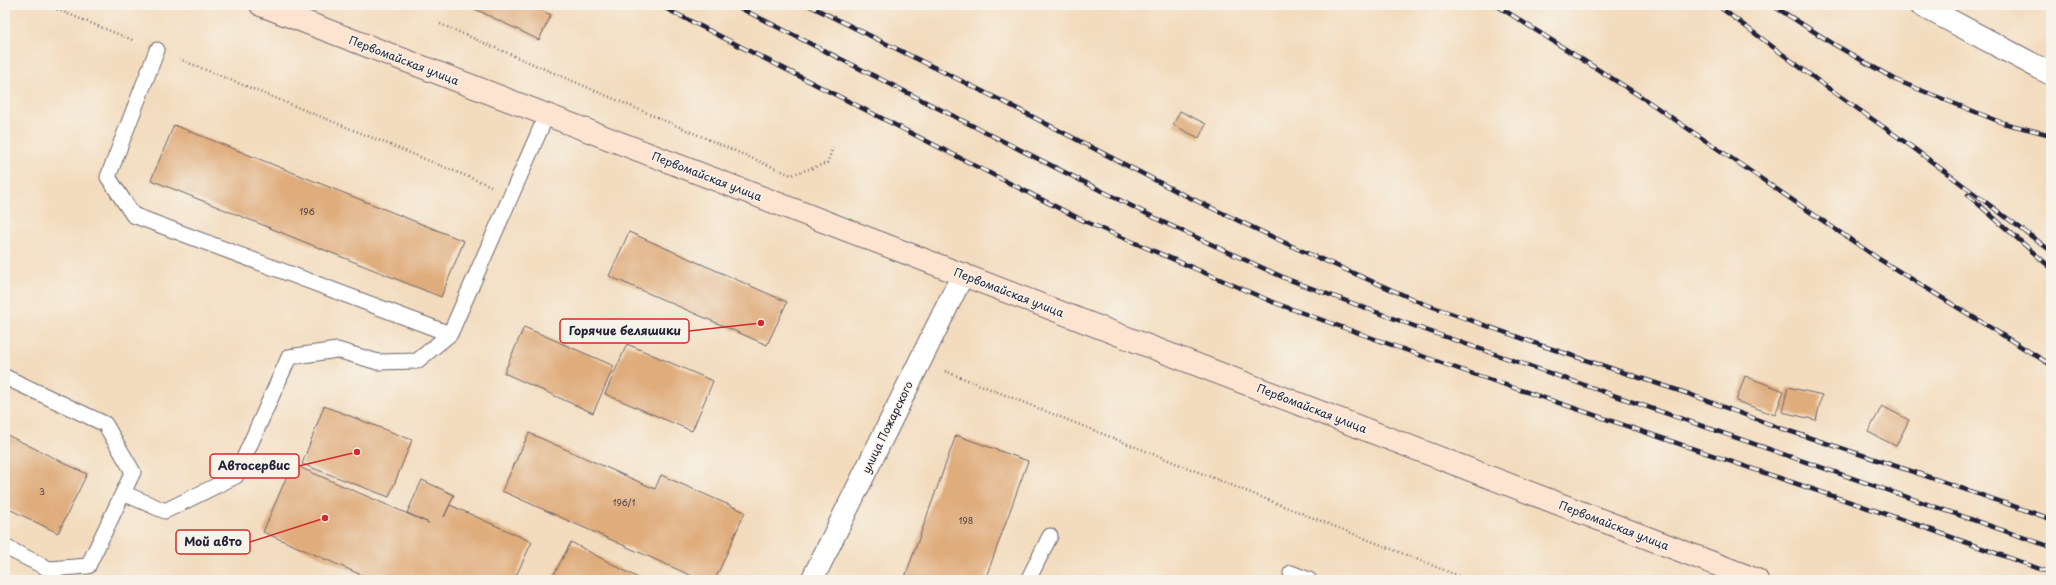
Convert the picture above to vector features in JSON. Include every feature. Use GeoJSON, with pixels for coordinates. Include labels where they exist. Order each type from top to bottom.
{"type":"FeatureCollection","features":[{"type":"Feature","properties":{"kind":"main road","name":"Первомайская улица"},"geometry":{"type":"LineString","coordinates":[[261,5],[1757,580]]}},
{"type":"Feature","properties":{"kind":"street"},"geometry":{"type":"LineString","coordinates":[[1921,5],[2051,74]]}},
{"type":"Feature","properties":{"kind":"street","name":"улица Пожарского"},"geometry":{"type":"LineString","coordinates":[[812,580],[963,274]]}},
{"type":"Feature","properties":{"kind":"lane"},"geometry":{"type":"LineString","coordinates":[[157,50],[108,177],[132,215],[450,334]]}},
{"type":"Feature","properties":{"kind":"lane"},"geometry":{"type":"LineString","coordinates":[[122,493],[165,511],[236,476],[289,357],[337,350],[378,362],[417,361],[450,334],[547,114]]}},
{"type":"Feature","properties":{"kind":"lane"},"geometry":{"type":"LineString","coordinates":[[5,377],[105,424],[132,472],[88,566],[49,569],[5,547]]}},
{"type":"Feature","properties":{"kind":"lane"},"geometry":{"type":"LineString","coordinates":[[1028,580],[1050,536]]}},
{"type":"Feature","properties":{"kind":"lane"},"geometry":{"type":"LineString","coordinates":[[1291,573],[1309,580]]}},
{"type":"Feature","properties":{"kind":"path"},"geometry":{"type":"LineString","coordinates":[[46,5],[512,194]]}},
{"type":"Feature","properties":{"kind":"path"},"geometry":{"type":"LineString","coordinates":[[440,24],[791,175],[827,163],[834,145]]}},
{"type":"Feature","properties":{"kind":"path"},"geometry":{"type":"LineString","coordinates":[[920,361],[1469,580]]}},
{"type":"Feature","properties":{"kind":"building"},"geometry":{"type":"Polygon","coordinates":[[[467,5],[531,5],[551,15],[539,40],[467,5]]]}},
{"type":"Feature","properties":{"kind":"building"},"geometry":{"type":"Polygon","coordinates":[[[1180,111],[1206,124],[1199,138],[1173,125],[1180,111]]]}},
{"type":"Feature","properties":{"kind":"building"},"geometry":{"type":"Polygon","coordinates":[[[174,125],[464,241],[441,297],[151,180],[174,125]]]}},
{"type":"Feature","properties":{"kind":"building"},"geometry":{"type":"Polygon","coordinates":[[[629,232],[787,302],[767,345],[609,276],[629,232]]]}},
{"type":"Feature","properties":{"kind":"building"},"geometry":{"type":"Polygon","coordinates":[[[524,327],[614,366],[593,413],[504,373],[524,327]]]}},
{"type":"Feature","properties":{"kind":"building"},"geometry":{"type":"Polygon","coordinates":[[[627,344],[713,381],[692,431],[605,394],[627,344]]]}},
{"type":"Feature","properties":{"kind":"building"},"geometry":{"type":"Polygon","coordinates":[[[1745,376],[1784,391],[1775,415],[1736,401],[1745,376]]]}},
{"type":"Feature","properties":{"kind":"building"},"geometry":{"type":"Polygon","coordinates":[[[1788,387],[1822,395],[1816,420],[1782,412],[1788,387]]]}},
{"type":"Feature","properties":{"kind":"building"},"geometry":{"type":"Polygon","coordinates":[[[324,406],[412,440],[389,497],[302,464],[324,406]]]}},
{"type":"Feature","properties":{"kind":"building"},"geometry":{"type":"Polygon","coordinates":[[[1882,406],[1909,420],[1896,446],[1868,432],[1882,406]]]}},
{"type":"Feature","properties":{"kind":"building"},"geometry":{"type":"Polygon","coordinates":[[[529,433],[655,489],[661,475],[745,512],[715,580],[701,580],[502,491],[529,433]]]}},
{"type":"Feature","properties":{"kind":"building"},"geometry":{"type":"Polygon","coordinates":[[[5,434],[87,474],[58,533],[5,507],[5,434]]]}},
{"type":"Feature","properties":{"kind":"building"},"geometry":{"type":"Polygon","coordinates":[[[956,435],[1028,461],[985,580],[904,580],[956,435]]]}},
{"type":"Feature","properties":{"kind":"building"},"geometry":{"type":"Polygon","coordinates":[[[292,464],[429,523],[407,513],[422,480],[454,495],[444,517],[450,505],[532,542],[514,580],[373,580],[263,532],[292,464]]]}},
{"type":"Feature","properties":{"kind":"building"},"geometry":{"type":"Polygon","coordinates":[[[571,542],[642,580],[551,580],[571,542]]]}},
{"type":"Feature","properties":{"kind":"railway"},"geometry":{"type":"LineString","coordinates":[[659,5],[1084,221],[1275,303],[1450,366],[1915,524],[2051,573]]}},
{"type":"Feature","properties":{"kind":"railway"},"geometry":{"type":"LineString","coordinates":[[734,5],[1165,223],[1287,279],[1414,326],[2051,547]]}},
{"type":"Feature","properties":{"kind":"railway"},"geometry":{"type":"LineString","coordinates":[[808,5],[1004,102],[1180,193],[1298,249],[1422,303],[1543,346],[1689,394],[1780,428],[2051,519]]}},
{"type":"Feature","properties":{"kind":"railway"},"geometry":{"type":"LineString","coordinates":[[1496,5],[1643,98],[1879,259],[2051,365]]}},
{"type":"Feature","properties":{"kind":"railway"},"geometry":{"type":"LineString","coordinates":[[1717,5],[1821,83],[1912,147],[2051,251]]}},
{"type":"Feature","properties":{"kind":"railway"},"geometry":{"type":"LineString","coordinates":[[1772,5],[1835,45],[1898,81],[2003,123],[2051,135]]}},
{"type":"Feature","properties":{"kind":"railway"},"geometry":{"type":"LineString","coordinates":[[1968,195],[2051,268]]}},
{"type":"Feature","properties":{"kind":"place","name":"Горячие беляшики"},"geometry":{"type":"Point","coordinates":[761,323]}},
{"type":"Feature","properties":{"kind":"place","name":"Автосервис"},"geometry":{"type":"Point","coordinates":[357,452]}},
{"type":"Feature","properties":{"kind":"place","name":"Мой авто"},"geometry":{"type":"Point","coordinates":[325,518]}}]}
